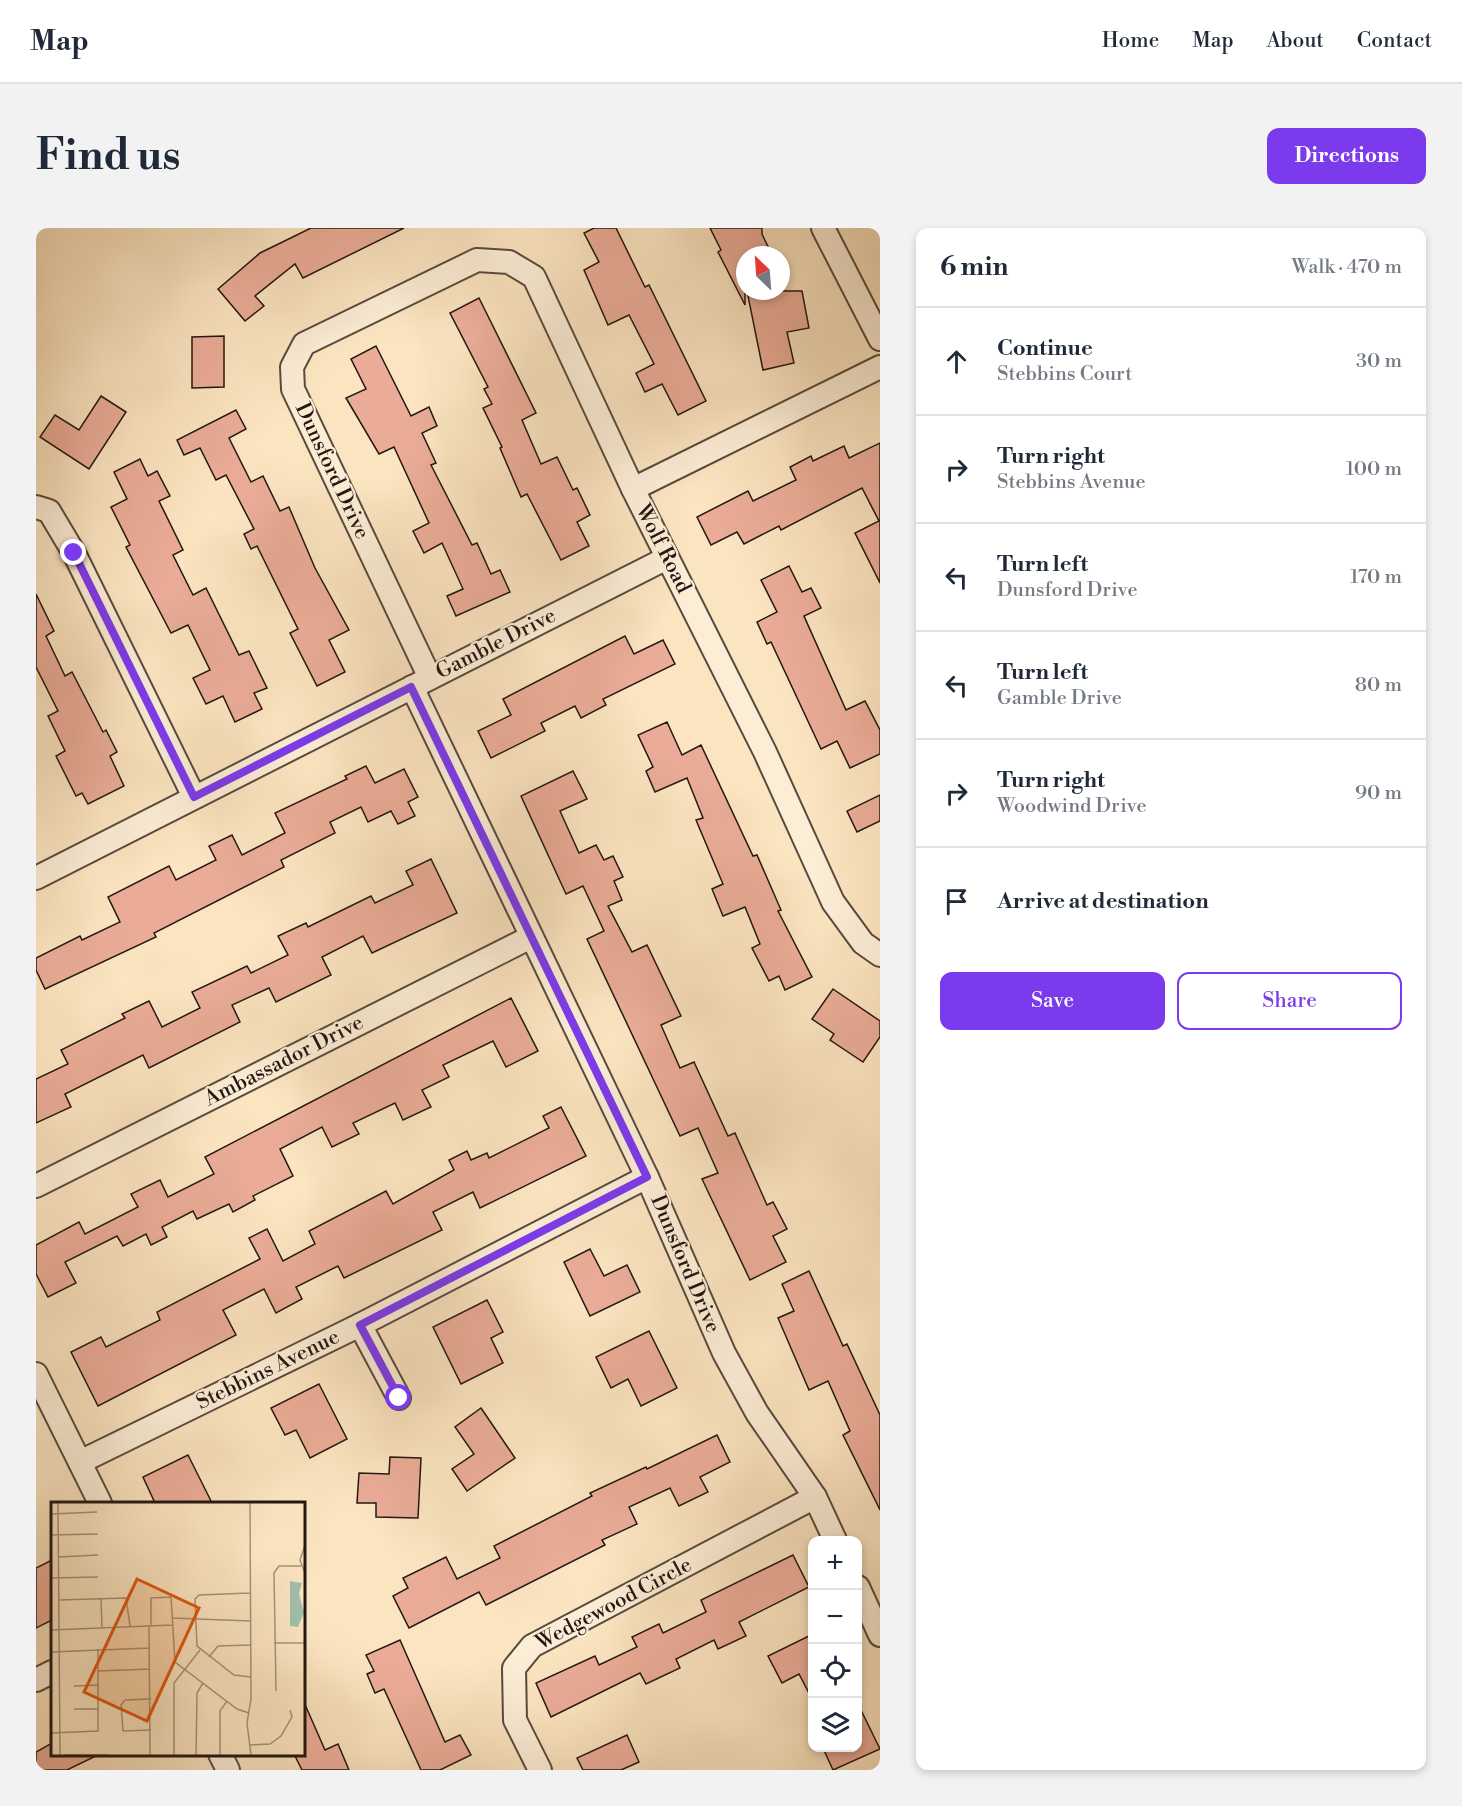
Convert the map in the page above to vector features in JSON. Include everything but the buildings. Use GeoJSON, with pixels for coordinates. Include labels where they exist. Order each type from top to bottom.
{"type":"FeatureCollection","features":[{"type":"Feature","properties":{"kind":"street"},"geometry":{"type":"LineString","coordinates":[[823,228],[880,339]]}},
{"type":"Feature","properties":{"kind":"street","name":"Wolf Road"},"geometry":{"type":"LineString","coordinates":[[386,304],[477,260],[509,262],[534,277],[633,489],[756,733],[833,902],[863,943],[880,955]]}},
{"type":"Feature","properties":{"kind":"street","name":"Dunsford Drive"},"geometry":{"type":"LineString","coordinates":[[386,304],[304,344],[292,367],[294,389],[531,937],[647,1177],[724,1353],[757,1413],[815,1497],[834,1536]]}},
{"type":"Feature","properties":{"kind":"street"},"geometry":{"type":"LineString","coordinates":[[633,489],[880,367]]}},
{"type":"Feature","properties":{"kind":"street"},"geometry":{"type":"LineString","coordinates":[[36,507],[49,511],[74,553],[194,797]]}},
{"type":"Feature","properties":{"kind":"street","name":"Gamble Drive"},"geometry":{"type":"LineString","coordinates":[[36,878],[667,558]]}},
{"type":"Feature","properties":{"kind":"street","name":"Ambassador Drive"},"geometry":{"type":"LineString","coordinates":[[36,1186],[531,937]]}},
{"type":"Feature","properties":{"kind":"street","name":"Stebbins Avenue"},"geometry":{"type":"LineString","coordinates":[[80,1462],[360,1325],[647,1177]]}},
{"type":"Feature","properties":{"kind":"street"},"geometry":{"type":"LineString","coordinates":[[360,1325],[399,1398]]}},
{"type":"Feature","properties":{"kind":"street"},"geometry":{"type":"LineString","coordinates":[[36,1374],[100,1502]]}},
{"type":"Feature","properties":{"kind":"street","name":"Wedgewood Circle"},"geometry":{"type":"LineString","coordinates":[[540,1770],[514,1720],[514,1668],[532,1646],[815,1497]]}},
{"type":"Feature","properties":{"kind":"street"},"geometry":{"type":"LineString","coordinates":[[859,1590],[880,1635]]}},
{"type":"Feature","properties":{"kind":"street"},"geometry":{"type":"LineString","coordinates":[[36,1680],[51,1672]]}},
{"type":"Feature","properties":{"kind":"street"},"geometry":{"type":"LineString","coordinates":[[220,1755],[228,1770]]}},
{"type":"Feature","properties":{"kind":"route"},"geometry":{"type":"LineString","coordinates":[[74,553],[194,797],[411,687],[647,1177],[360,1325],[399,1398]]}}]}
